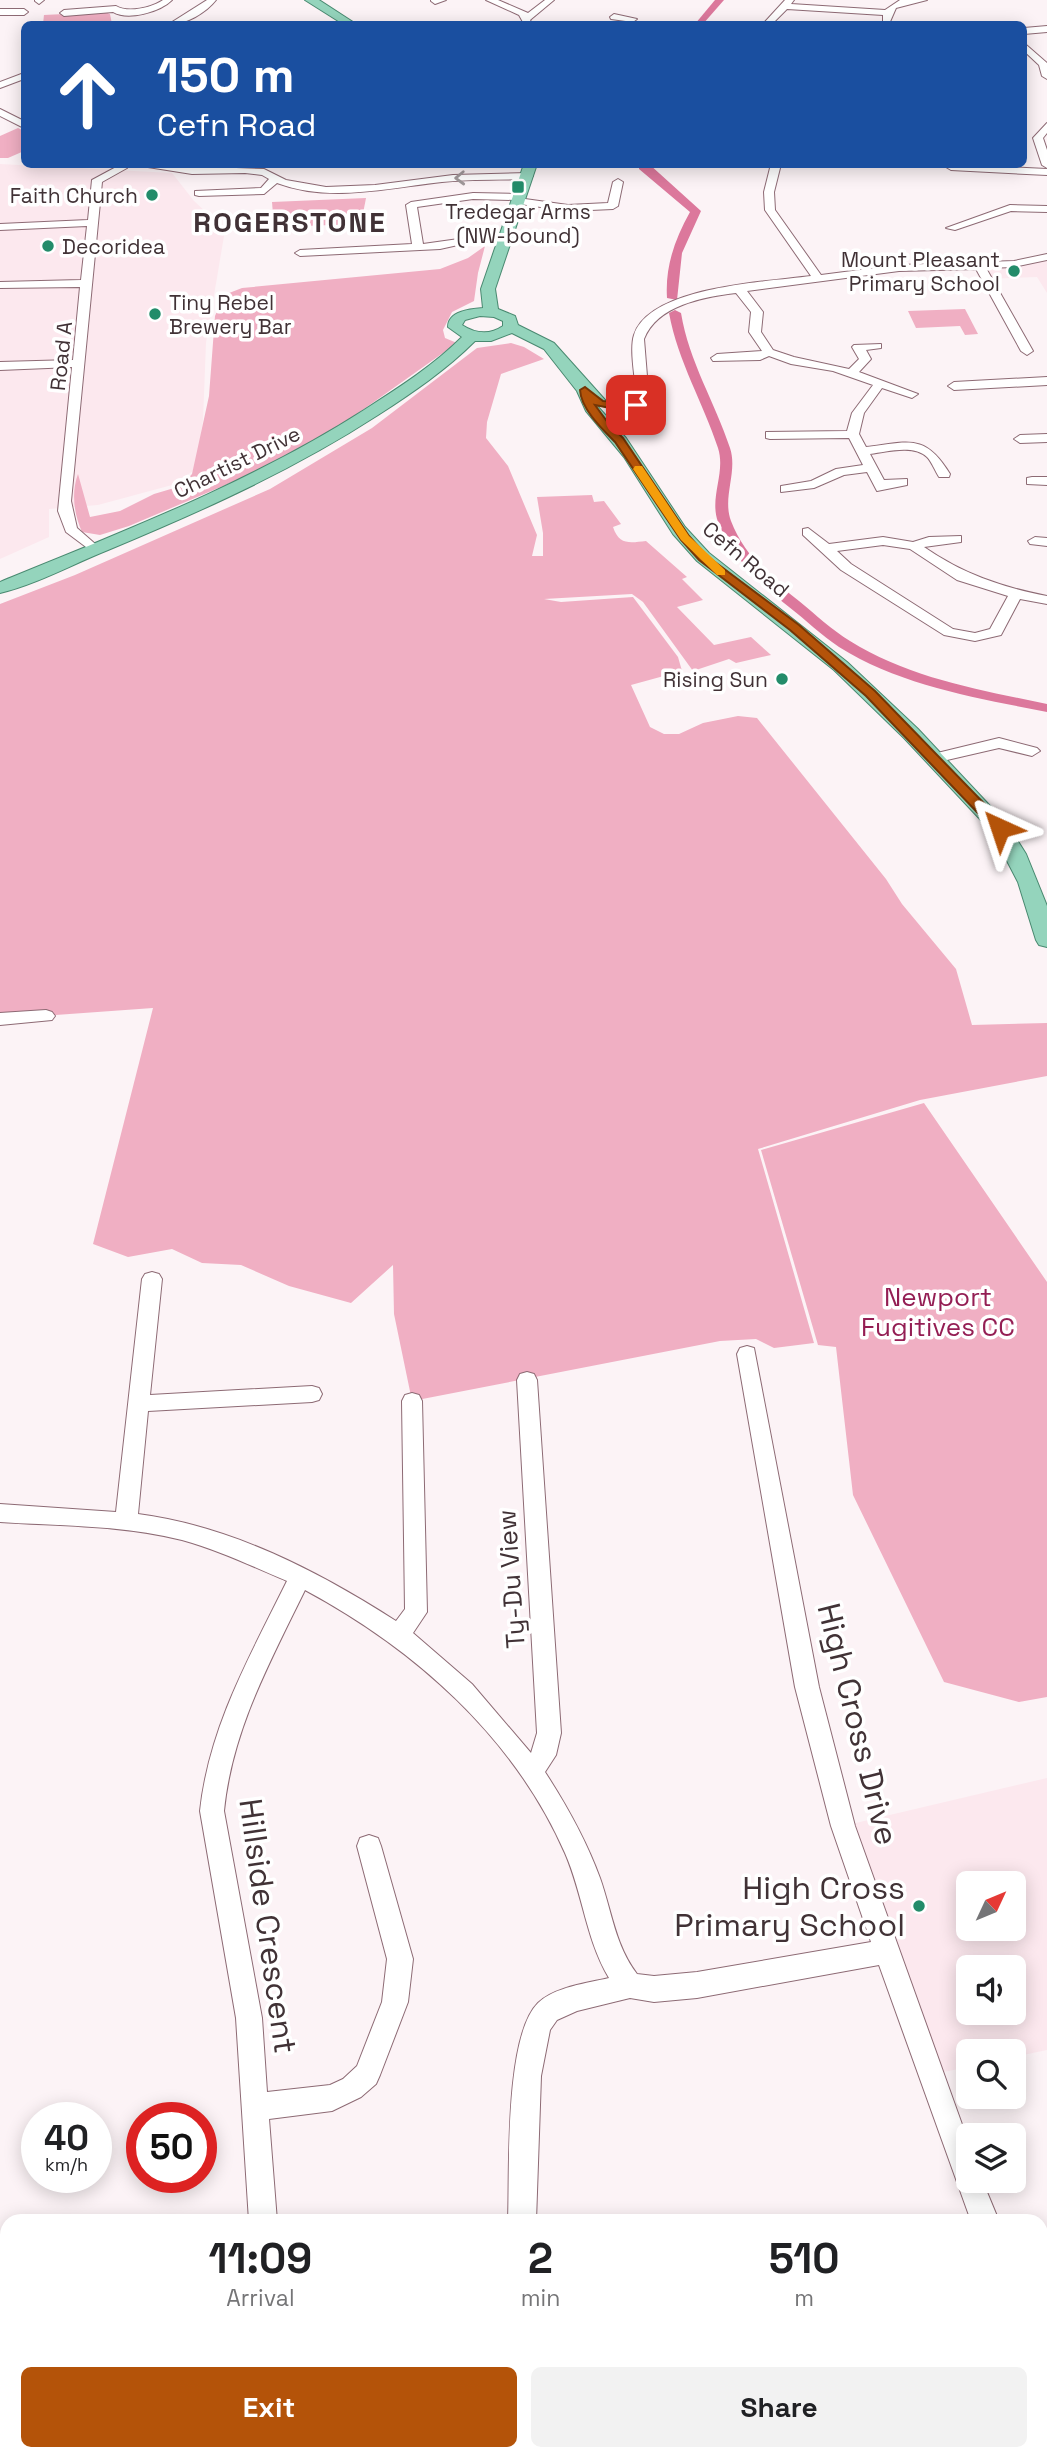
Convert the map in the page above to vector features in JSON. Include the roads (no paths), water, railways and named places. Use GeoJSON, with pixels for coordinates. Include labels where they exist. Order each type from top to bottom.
{"type":"FeatureCollection","features":[{"type":"Feature","properties":{"kind":"main road"},"geometry":{"type":"LineString","coordinates":[[311,0],[345,21]]}},
{"type":"Feature","properties":{"kind":"main road"},"geometry":{"type":"LineString","coordinates":[[511,327],[496,336],[471,336],[455,327],[456,321],[471,313],[491,312],[488,289],[529,170]]}},
{"type":"Feature","properties":{"kind":"main road","name":"Cefn Road"},"geometry":{"type":"LineString","coordinates":[[491,312],[509,319],[511,327],[549,346],[620,430],[619,440]]}},
{"type":"Feature","properties":{"kind":"main road","name":"Chartist Drive"},"geometry":{"type":"LineString","coordinates":[[0,588],[245,486],[292,462],[411,387],[471,336]]}},
{"type":"Feature","properties":{"kind":"main road","name":"Cefn Road"},"geometry":{"type":"LineString","coordinates":[[598,406],[605,426],[619,440],[685,538],[703,558],[837,663],[934,758],[1007,838],[1041,900],[1047,940]]}},
{"type":"Feature","properties":{"kind":"street"},"geometry":{"type":"LineString","coordinates":[[119,21],[117,11],[122,0]]}},
{"type":"Feature","properties":{"kind":"street"},"geometry":{"type":"LineString","coordinates":[[64,13],[151,10],[168,0]]}},
{"type":"Feature","properties":{"kind":"street"},"geometry":{"type":"LineString","coordinates":[[179,21],[206,7],[212,0]]}},
{"type":"Feature","properties":{"kind":"street"},"geometry":{"type":"LineString","coordinates":[[496,1],[523,13],[527,21],[550,0]]}},
{"type":"Feature","properties":{"kind":"street"},"geometry":{"type":"LineString","coordinates":[[886,21],[887,13],[895,5],[923,0]]}},
{"type":"Feature","properties":{"kind":"street"},"geometry":{"type":"LineString","coordinates":[[773,21],[788,3],[887,13]]}},
{"type":"Feature","properties":{"kind":"street"},"geometry":{"type":"LineString","coordinates":[[0,12],[24,12]]}},
{"type":"Feature","properties":{"kind":"street"},"geometry":{"type":"LineString","coordinates":[[614,16],[633,19]]}},
{"type":"Feature","properties":{"kind":"street"},"geometry":{"type":"LineString","coordinates":[[1027,31],[1047,29]]}},
{"type":"Feature","properties":{"kind":"street"},"geometry":{"type":"LineString","coordinates":[[1027,49],[1043,65],[1047,76]]}},
{"type":"Feature","properties":{"kind":"street"},"geometry":{"type":"LineString","coordinates":[[0,85],[21,77]]}},
{"type":"Feature","properties":{"kind":"street"},"geometry":{"type":"LineString","coordinates":[[12,81],[21,82]]}},
{"type":"Feature","properties":{"kind":"street"},"geometry":{"type":"LineString","coordinates":[[0,112],[21,123]]}},
{"type":"Feature","properties":{"kind":"street"},"geometry":{"type":"LineString","coordinates":[[1038,138],[1047,126]]}},
{"type":"Feature","properties":{"kind":"street"},"geometry":{"type":"LineString","coordinates":[[1027,137],[1038,138]]}},
{"type":"Feature","properties":{"kind":"street"},"geometry":{"type":"LineString","coordinates":[[1038,138],[1047,165]]}},
{"type":"Feature","properties":{"kind":"street","name":"Road A"},"geometry":{"type":"LineString","coordinates":[[94,549],[69,530],[64,501],[97,180],[124,168]]}},
{"type":"Feature","properties":{"kind":"street"},"geometry":{"type":"LineString","coordinates":[[154,168],[192,171],[231,168]]}},
{"type":"Feature","properties":{"kind":"street"},"geometry":{"type":"LineString","coordinates":[[247,168],[319,189],[400,187],[443,179],[529,170]]}},
{"type":"Feature","properties":{"kind":"street"},"geometry":{"type":"LineString","coordinates":[[199,193],[264,191],[269,176],[276,168]]}},
{"type":"Feature","properties":{"kind":"street"},"geometry":{"type":"LineString","coordinates":[[775,168],[769,192],[770,210],[818,279]]}},
{"type":"Feature","properties":{"kind":"street"},"geometry":{"type":"LineString","coordinates":[[970,168],[1047,172]]}},
{"type":"Feature","properties":{"kind":"street"},"geometry":{"type":"LineString","coordinates":[[418,247],[411,205],[473,196],[521,199],[568,208],[613,206],[618,182]]}},
{"type":"Feature","properties":{"kind":"street"},"geometry":{"type":"LineString","coordinates":[[951,228],[1010,208],[1047,209]]}},
{"type":"Feature","properties":{"kind":"street"},"geometry":{"type":"LineString","coordinates":[[0,227],[93,223]]}},
{"type":"Feature","properties":{"kind":"street"},"geometry":{"type":"LineString","coordinates":[[298,253],[440,246],[476,238]]}},
{"type":"Feature","properties":{"kind":"street"},"geometry":{"type":"LineString","coordinates":[[598,406],[636,405],[644,398],[638,339],[642,329],[656,315],[680,302],[739,289],[924,265],[1014,264],[1047,257]]}},
{"type":"Feature","properties":{"kind":"street"},"geometry":{"type":"LineString","coordinates":[[979,265],[1027,351]]}},
{"type":"Feature","properties":{"kind":"street"},"geometry":{"type":"LineString","coordinates":[[0,285],[88,282]]}},
{"type":"Feature","properties":{"kind":"street"},"geometry":{"type":"LineString","coordinates":[[739,289],[757,313],[755,332],[769,352],[790,360],[851,373],[912,394]]}},
{"type":"Feature","properties":{"kind":"street"},"geometry":{"type":"LineString","coordinates":[[851,373],[865,359],[858,347],[877,346]]}},
{"type":"Feature","properties":{"kind":"street"},"geometry":{"type":"LineString","coordinates":[[717,358],[760,356],[769,352]]}},
{"type":"Feature","properties":{"kind":"street"},"geometry":{"type":"LineString","coordinates":[[0,366],[79,363]]}},
{"type":"Feature","properties":{"kind":"street"},"geometry":{"type":"LineString","coordinates":[[954,386],[1047,381]]}},
{"type":"Feature","properties":{"kind":"street"},"geometry":{"type":"LineString","coordinates":[[880,383],[867,396],[866,405],[853,418],[853,434],[881,486],[902,482]]}},
{"type":"Feature","properties":{"kind":"street"},"geometry":{"type":"LineString","coordinates":[[598,406],[636,405]]}},
{"type":"Feature","properties":{"kind":"street"},"geometry":{"type":"LineString","coordinates":[[770,435],[822,437],[853,434]]}},
{"type":"Feature","properties":{"kind":"street"},"geometry":{"type":"LineString","coordinates":[[1020,439],[1047,438]]}},
{"type":"Feature","properties":{"kind":"street"},"geometry":{"type":"LineString","coordinates":[[863,451],[904,447],[921,449],[931,454],[944,474]]}},
{"type":"Feature","properties":{"kind":"street"},"geometry":{"type":"LineString","coordinates":[[786,489],[814,484],[841,472],[872,467]]}},
{"type":"Feature","properties":{"kind":"street"},"geometry":{"type":"LineString","coordinates":[[1032,481],[1047,481]]}},
{"type":"Feature","properties":{"kind":"street"},"geometry":{"type":"LineString","coordinates":[[808,532],[846,567],[949,632],[975,637],[996,632],[1016,594]]}},
{"type":"Feature","properties":{"kind":"street"},"geometry":{"type":"LineString","coordinates":[[914,546],[929,541],[956,539]]}},
{"type":"Feature","properties":{"kind":"street"},"geometry":{"type":"LineString","coordinates":[[824,549],[883,541],[914,546],[962,579],[993,590],[1047,600]]}},
{"type":"Feature","properties":{"kind":"street"},"geometry":{"type":"LineString","coordinates":[[934,758],[999,743],[1032,751]]}},
{"type":"Feature","properties":{"kind":"street"},"geometry":{"type":"LineString","coordinates":[[0,1019],[46,1016]]}},
{"type":"Feature","properties":{"kind":"street"},"geometry":{"type":"LineString","coordinates":[[126,1521],[152,1279]]}},
{"type":"Feature","properties":{"kind":"street","name":"High Cross Drive"},"geometry":{"type":"LineString","coordinates":[[747,1354],[807,1687],[843,1826],[956,2147]]}},
{"type":"Feature","properties":{"kind":"street","name":"Ty-Du View"},"geometry":{"type":"LineString","coordinates":[[527,1380],[549,1733],[544,1755],[532,1770]]}},
{"type":"Feature","properties":{"kind":"street"},"geometry":{"type":"LineString","coordinates":[[139,1403],[201,1402],[312,1394]]}},
{"type":"Feature","properties":{"kind":"street"},"geometry":{"type":"LineString","coordinates":[[399,1633],[416,1612],[412,1402]]}},
{"type":"Feature","properties":{"kind":"street"},"geometry":{"type":"LineString","coordinates":[[0,1513],[126,1521],[171,1528],[301,1575],[351,1602],[399,1633],[464,1689],[532,1770],[566,1828],[591,1889],[604,1944],[613,1965],[630,1985]]}},
{"type":"Feature","properties":{"kind":"street","name":"Hillside Crescent"},"geometry":{"type":"LineString","coordinates":[[263,2214],[249,2018],[212,1811],[213,1782],[218,1759],[237,1710],[301,1575]]}},
{"type":"Feature","properties":{"kind":"street"},"geometry":{"type":"LineString","coordinates":[[257,2107],[332,2098],[352,2088],[367,2075],[396,2002],[400,1959],[369,1846]]}},
{"type":"Feature","properties":{"kind":"street"},"geometry":{"type":"LineString","coordinates":[[522,2214],[529,2059],[536,2029],[546,2012],[563,2004],[630,1985],[654,1989],[697,1985],[886,1952]]}},
{"type":"Feature","properties":{"kind":"street","name":"High Cross Drive"},"geometry":{"type":"LineString","coordinates":[[973,2193],[982,2214]]}},
{"type":"Feature","properties":{"kind":"waterway"},"geometry":{"type":"LineString","coordinates":[[702,21],[720,0]]}},
{"type":"Feature","properties":{"kind":"waterway"},"geometry":{"type":"LineString","coordinates":[[644,168],[696,211],[674,263],[673,298]]}},
{"type":"Feature","properties":{"kind":"waterway"},"geometry":{"type":"LineString","coordinates":[[675,313],[689,365],[724,448],[726,466],[721,511],[730,534],[755,569],[830,634],[873,659],[921,678],[1047,708]]}},
{"type":"Feature","properties":{"kind":"place","name":"Tredegar Arms (NW-bound)"},"geometry":{"type":"Point","coordinates":[518,187]}},
{"type":"Feature","properties":{"kind":"place","name":"Faith Church"},"geometry":{"type":"Point","coordinates":[152,195]}},
{"type":"Feature","properties":{"kind":"place","name":"Decoridea"},"geometry":{"type":"Point","coordinates":[48,246]}},
{"type":"Feature","properties":{"kind":"place","name":"Mount Pleasant Primary School"},"geometry":{"type":"Point","coordinates":[1014,271]}},
{"type":"Feature","properties":{"kind":"place","name":"Tiny Rebel Brewery Bar"},"geometry":{"type":"Point","coordinates":[155,314]}},
{"type":"Feature","properties":{"kind":"place","name":"Rising Sun"},"geometry":{"type":"Point","coordinates":[782,679]}},
{"type":"Feature","properties":{"kind":"place","name":"High Cross Primary School"},"geometry":{"type":"Point","coordinates":[919,1906]}},
{"type":"Feature","properties":{"kind":"district","name":"ROGERSTONE"},"geometry":{"type":"Point","coordinates":[290,222]}},
{"type":"Feature","properties":{"kind":"park label","name":"Newport Fugitives CC"},"geometry":{"type":"Point","coordinates":[938,1312]}}]}
